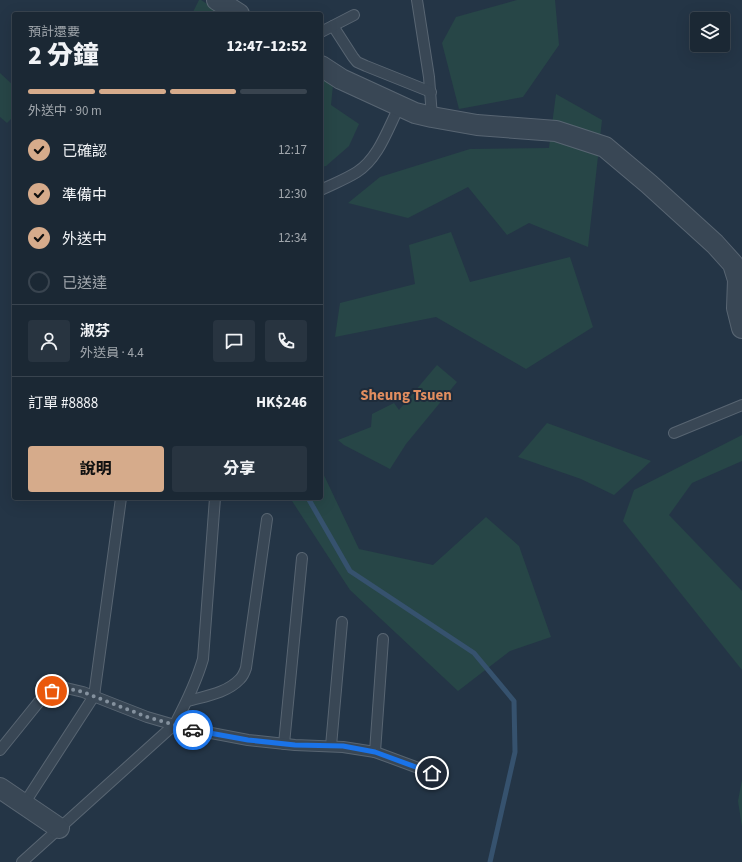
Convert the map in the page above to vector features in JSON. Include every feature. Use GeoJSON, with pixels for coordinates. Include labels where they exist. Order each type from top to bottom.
{"type":"FeatureCollection","features":[{"type":"Feature","properties":{"kind":"street"},"geometry":{"type":"LineString","coordinates":[[217,0],[236,12]]}},
{"type":"Feature","properties":{"kind":"street"},"geometry":{"type":"LineString","coordinates":[[323,67],[342,78],[415,113],[477,125],[556,131],[604,147],[649,184],[715,244],[733,264],[738,280],[737,308],[742,328]]}},
{"type":"Feature","properties":{"kind":"street"},"geometry":{"type":"LineString","coordinates":[[0,788],[59,828]]}},
{"type":"Feature","properties":{"kind":"lane"},"geometry":{"type":"LineString","coordinates":[[417,0],[431,92],[432,117]]}},
{"type":"Feature","properties":{"kind":"lane"},"geometry":{"type":"LineString","coordinates":[[323,31],[354,14]]}},
{"type":"Feature","properties":{"kind":"lane"},"geometry":{"type":"LineString","coordinates":[[333,26],[357,62],[431,92]]}},
{"type":"Feature","properties":{"kind":"lane"},"geometry":{"type":"LineString","coordinates":[[323,189],[356,173],[369,162],[378,150],[400,106]]}},
{"type":"Feature","properties":{"kind":"lane"},"geometry":{"type":"LineString","coordinates":[[674,433],[742,405]]}},
{"type":"Feature","properties":{"kind":"lane"},"geometry":{"type":"LineString","coordinates":[[24,804],[94,696],[121,500]]}},
{"type":"Feature","properties":{"kind":"lane"},"geometry":{"type":"LineString","coordinates":[[22,862],[175,724],[188,701],[203,659],[215,500]]}},
{"type":"Feature","properties":{"kind":"lane"},"geometry":{"type":"LineString","coordinates":[[188,701],[214,694],[230,687],[241,678],[246,668],[267,519]]}},
{"type":"Feature","properties":{"kind":"lane"},"geometry":{"type":"LineString","coordinates":[[284,744],[302,558]]}},
{"type":"Feature","properties":{"kind":"lane"},"geometry":{"type":"LineString","coordinates":[[331,746],[342,622]]}},
{"type":"Feature","properties":{"kind":"lane"},"geometry":{"type":"LineString","coordinates":[[375,752],[383,639]]}},
{"type":"Feature","properties":{"kind":"lane"},"geometry":{"type":"LineString","coordinates":[[1,747],[42,698],[52,691],[66,688],[94,696],[147,717],[185,728],[248,740],[284,744],[343,746],[375,752],[432,773]]}},
{"type":"Feature","properties":{"kind":"green space"},"geometry":{"type":"Polygon","coordinates":[[[199,0],[201,0],[220,12],[193,12],[199,0]]]}},
{"type":"Feature","properties":{"kind":"green space"},"geometry":{"type":"Polygon","coordinates":[[[517,0],[555,0],[559,45],[523,97],[459,109],[442,43],[456,17],[517,0]]]}},
{"type":"Feature","properties":{"kind":"green space"},"geometry":{"type":"Polygon","coordinates":[[[0,73],[12,84],[12,118],[7,123],[0,117],[0,73]]]}},
{"type":"Feature","properties":{"kind":"green space"},"geometry":{"type":"Polygon","coordinates":[[[323,78],[333,85],[331,105],[359,124],[349,146],[326,166],[323,167],[323,78]]]}},
{"type":"Feature","properties":{"kind":"green space"},"geometry":{"type":"Polygon","coordinates":[[[556,94],[602,120],[588,247],[529,223],[507,235],[468,187],[408,218],[348,203],[380,177],[470,149],[549,148],[556,94]]]}},
{"type":"Feature","properties":{"kind":"green space"},"geometry":{"type":"Polygon","coordinates":[[[451,232],[470,282],[570,257],[593,327],[526,369],[436,317],[335,337],[340,303],[415,284],[409,245],[451,232]]]}},
{"type":"Feature","properties":{"kind":"green space"},"geometry":{"type":"Polygon","coordinates":[[[437,365],[457,382],[406,444],[390,469],[344,445],[338,440],[371,427],[372,414],[394,403],[399,410],[437,365]]]}},
{"type":"Feature","properties":{"kind":"green space"},"geometry":{"type":"Polygon","coordinates":[[[547,423],[651,461],[614,495],[581,479],[518,457],[547,423]]]}},
{"type":"Feature","properties":{"kind":"green space"},"geometry":{"type":"Polygon","coordinates":[[[742,435],[742,461],[692,483],[669,515],[742,591],[742,670],[623,521],[634,490],[742,435]]]}},
{"type":"Feature","properties":{"kind":"green space"},"geometry":{"type":"Polygon","coordinates":[[[323,473],[359,549],[433,565],[486,517],[519,546],[551,637],[510,651],[458,691],[350,590],[292,501],[323,500],[323,473]]]}},
{"type":"Feature","properties":{"kind":"green space"},"geometry":{"type":"Polygon","coordinates":[[[742,780],[742,827],[738,801],[742,780]]]}},
{"type":"Feature","properties":{"kind":"waterway"},"geometry":{"type":"LineString","coordinates":[[309,500],[350,571],[474,653],[514,701],[515,752],[490,862]]}},
{"type":"Feature","properties":{"kind":"way so far"},"geometry":{"type":"LineString","coordinates":[[52,691],[66,688],[83,692],[147,717],[193,730]]}},
{"type":"Feature","properties":{"kind":"district","name":"Sheung Tsuen"},"geometry":{"type":"Point","coordinates":[406,395]}},
{"type":"Feature","properties":{"kind":"route"},"geometry":{"type":"LineString","coordinates":[[193,730],[248,740],[295,745],[343,746],[375,752],[432,773]]}}]}
